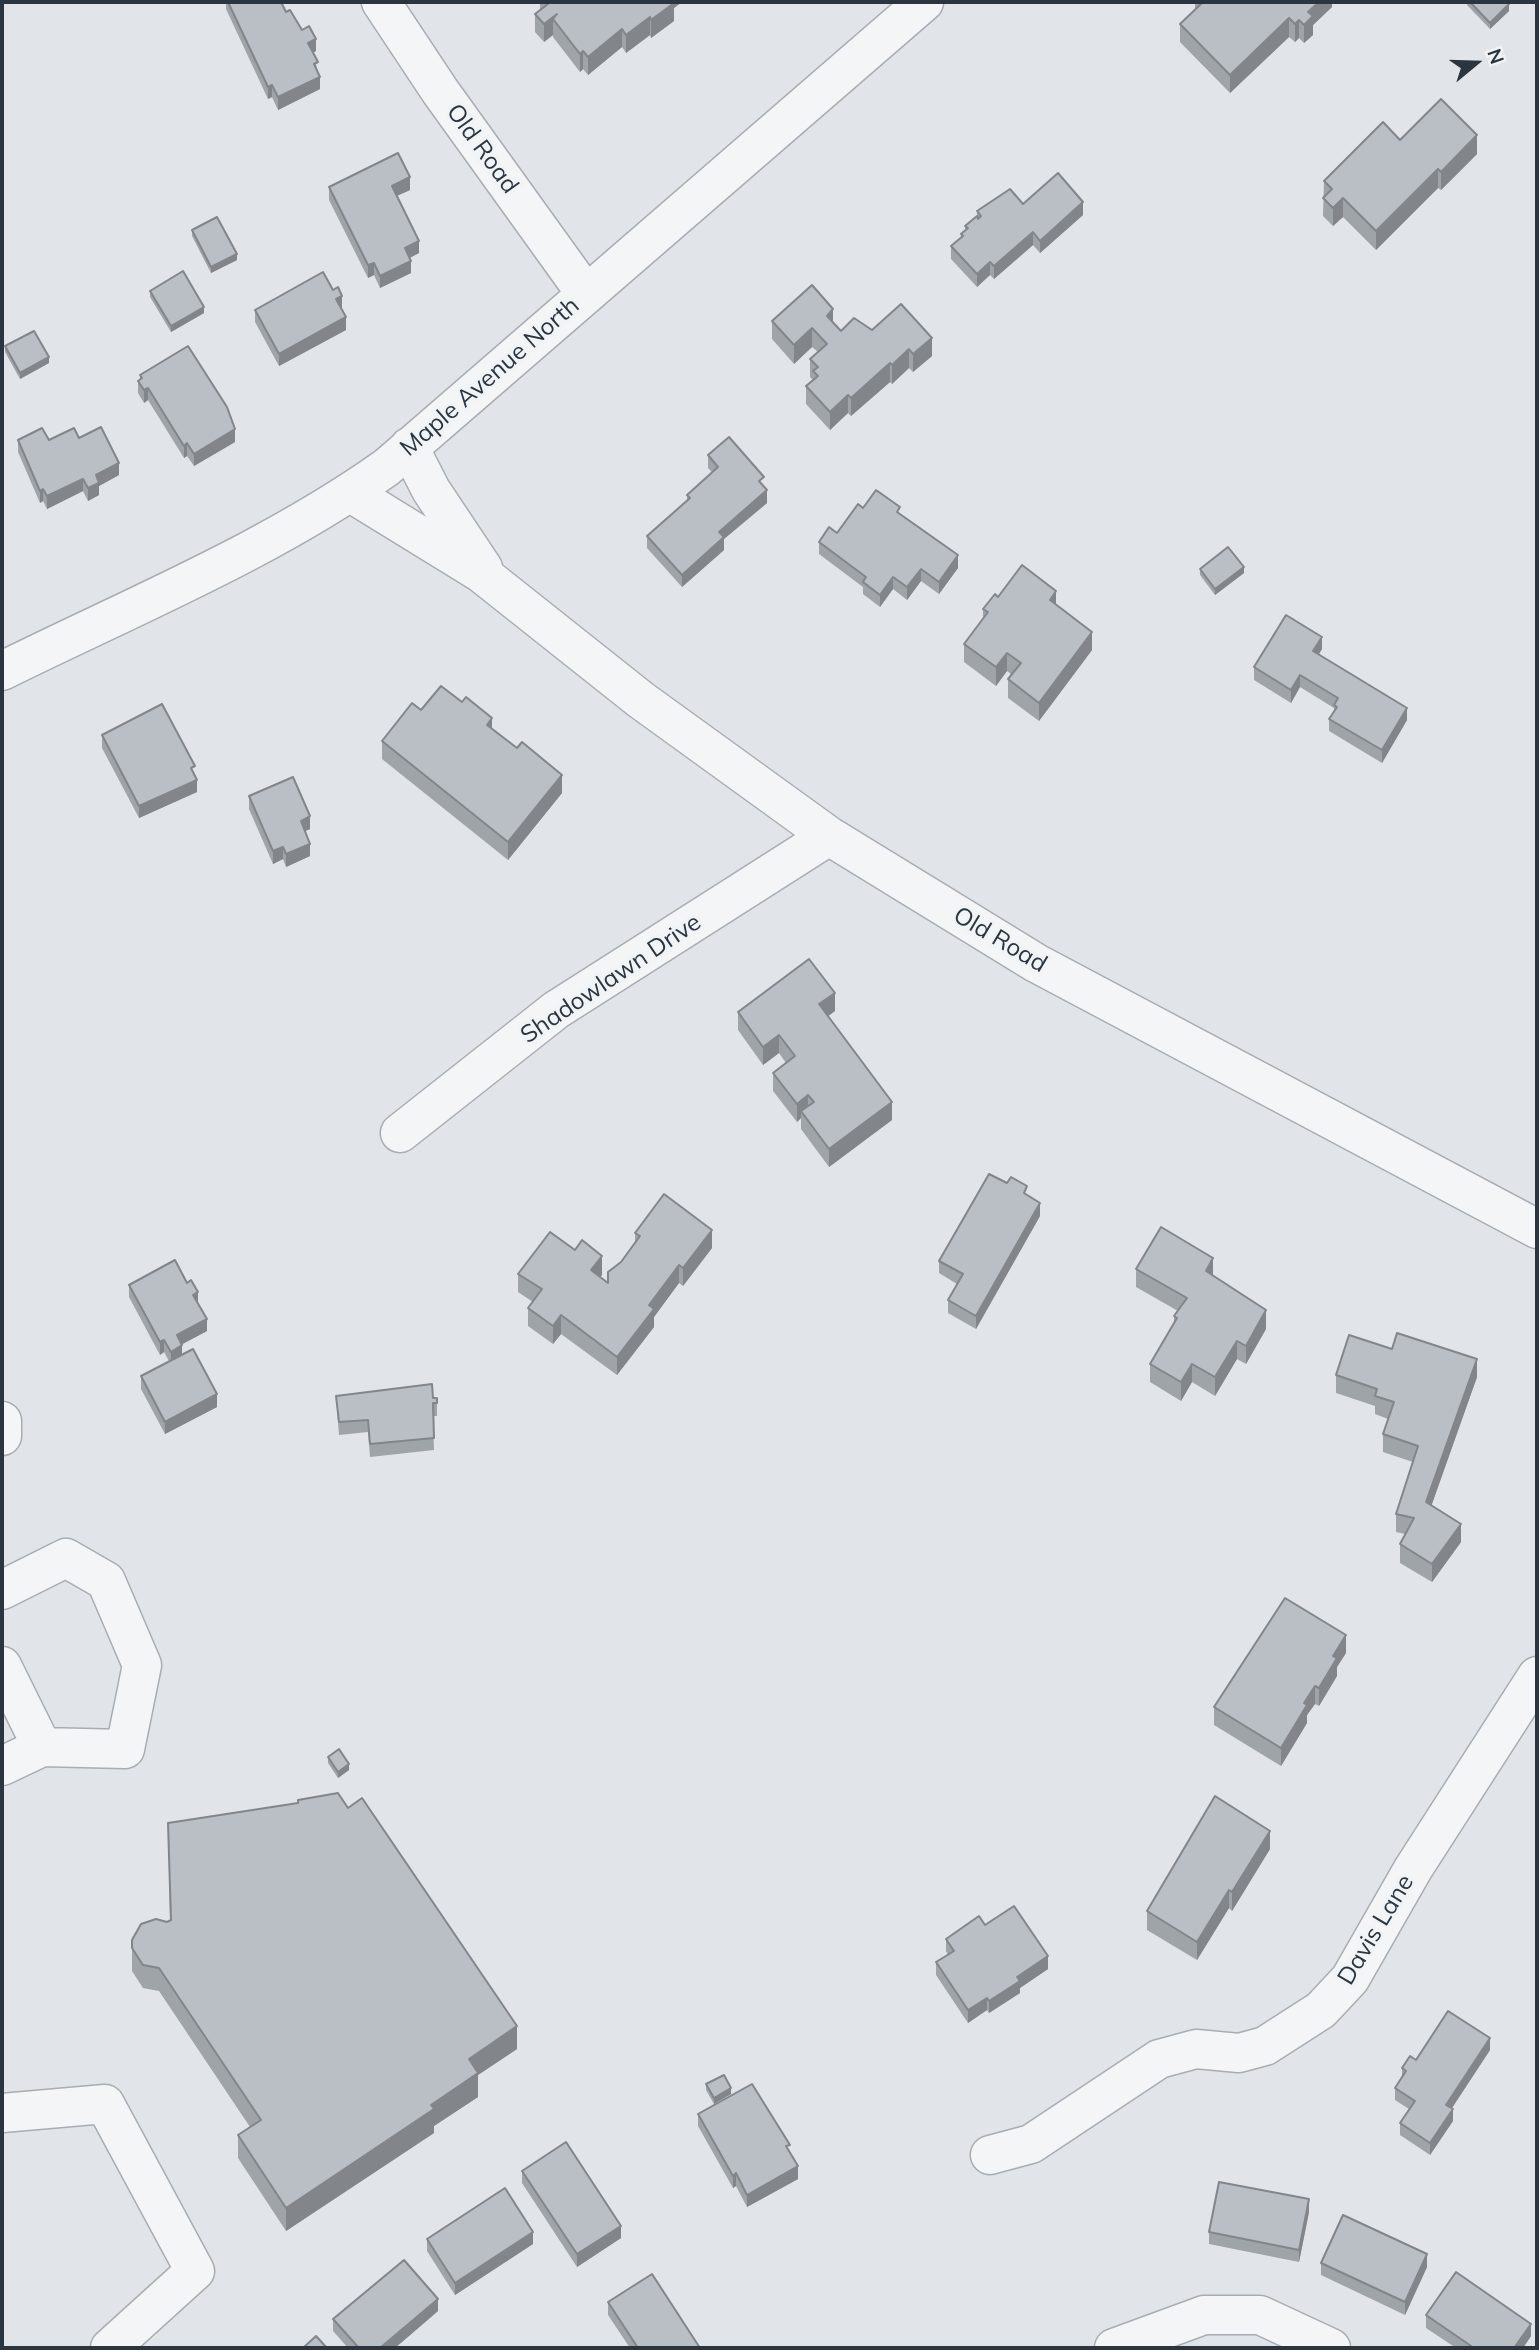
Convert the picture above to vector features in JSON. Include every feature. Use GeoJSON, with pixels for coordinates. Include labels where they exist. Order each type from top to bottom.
{"type":"FeatureCollection","features":[{"type":"Feature","properties":{"kind":"street","name":"Old Road"},"geometry":{"type":"LineString","coordinates":[[381,2],[440,91],[586,294]]}},
{"type":"Feature","properties":{"kind":"street","name":"Maple Avenue North"},"geometry":{"type":"LineString","coordinates":[[2,671],[221,564],[351,493],[409,447],[924,2]]}},
{"type":"Feature","properties":{"kind":"street","name":"Old Road"},"geometry":{"type":"LineString","coordinates":[[409,447],[431,490],[484,570],[501,588]]}},
{"type":"Feature","properties":{"kind":"street","name":"Old Road"},"geometry":{"type":"LineString","coordinates":[[351,493],[462,560],[641,700],[830,836],[1036,963],[1537,1229]]}},
{"type":"Feature","properties":{"kind":"street","name":"Shadowlawn Drive"},"geometry":{"type":"LineString","coordinates":[[400,1133],[556,1010],[830,836]]}},
{"type":"Feature","properties":{"kind":"street"},"geometry":{"type":"LineString","coordinates":[[2,1421],[2,1436]]}},
{"type":"Feature","properties":{"kind":"street"},"geometry":{"type":"LineString","coordinates":[[2,1590],[66,1558],[106,1581],[142,1665],[125,1749],[43,1747],[2,1766]]}},
{"type":"Feature","properties":{"kind":"street"},"geometry":{"type":"LineString","coordinates":[[2,1666],[43,1747]]}},
{"type":"Feature","properties":{"kind":"street","name":"Davis Lane"},"geometry":{"type":"LineString","coordinates":[[990,2155],[1031,2144],[1158,2059],[1196,2049],[1239,2053],[1265,2046],[1321,2010],[1350,1979],[1413,1869],[1537,1676]]}},
{"type":"Feature","properties":{"kind":"street"},"geometry":{"type":"LineString","coordinates":[[2,2113],[105,2104],[195,2271],[110,2348]]}},
{"type":"Feature","properties":{"kind":"street"},"geometry":{"type":"LineString","coordinates":[[1114,2348],[1204,2315],[1260,2315],[1331,2348]]}},
{"type":"Feature","properties":{"kind":"building"},"geometry":{"type":"Polygon","coordinates":[[[228,2],[281,2],[286,12],[290,10],[302,30],[309,26],[316,39],[308,43],[318,62],[314,64],[320,77],[278,97],[272,85],[268,87],[228,2]]]}},
{"type":"Feature","properties":{"kind":"building"},"geometry":{"type":"Polygon","coordinates":[[[546,2],[674,3],[626,35],[622,29],[588,57],[583,51],[580,54],[553,19],[557,14],[544,24],[535,14],[548,4],[546,2]]]}},
{"type":"Feature","properties":{"kind":"building"},"geometry":{"type":"Polygon","coordinates":[[[1199,2],[1319,2],[1308,12],[1313,16],[1304,25],[1299,20],[1295,24],[1289,18],[1230,75],[1180,24],[1201,4],[1199,2]]]}},
{"type":"Feature","properties":{"kind":"building"},"geometry":{"type":"Polygon","coordinates":[[[1470,2],[1506,2],[1509,4],[1490,23],[1470,2]]]}},
{"type":"Feature","properties":{"kind":"building"},"geometry":{"type":"Polygon","coordinates":[[[1441,99],[1477,135],[1441,172],[1438,169],[1376,231],[1343,198],[1333,208],[1323,198],[1332,189],[1324,181],[1383,122],[1400,140],[1441,99]]]}},
{"type":"Feature","properties":{"kind":"building"},"geometry":{"type":"Polygon","coordinates":[[[398,153],[410,177],[392,186],[419,241],[405,248],[411,261],[380,276],[374,263],[368,265],[329,187],[398,153]]]}},
{"type":"Feature","properties":{"kind":"building"},"geometry":{"type":"Polygon","coordinates":[[[1058,173],[1083,202],[1040,241],[1033,232],[994,266],[990,262],[977,274],[951,246],[963,236],[961,234],[968,228],[965,226],[977,216],[978,219],[981,216],[977,211],[1010,189],[1023,204],[1058,173]]]}},
{"type":"Feature","properties":{"kind":"building"},"geometry":{"type":"Polygon","coordinates":[[[217,217],[237,254],[211,267],[192,230],[217,217]]]}},
{"type":"Feature","properties":{"kind":"building"},"geometry":{"type":"Polygon","coordinates":[[[183,271],[204,307],[171,326],[150,291],[183,271]]]}},
{"type":"Feature","properties":{"kind":"building"},"geometry":{"type":"Polygon","coordinates":[[[323,272],[333,290],[338,287],[342,296],[336,299],[346,317],[279,354],[255,310],[323,272]]]}},
{"type":"Feature","properties":{"kind":"building"},"geometry":{"type":"Polygon","coordinates":[[[812,285],[833,309],[827,316],[841,331],[854,318],[872,330],[901,304],[932,338],[913,354],[909,349],[851,398],[848,395],[830,412],[806,386],[818,376],[813,371],[818,367],[810,359],[827,344],[812,328],[794,345],[772,321],[812,285]]]}},
{"type":"Feature","properties":{"kind":"building"},"geometry":{"type":"Polygon","coordinates":[[[34,331],[49,357],[20,373],[5,346],[34,331]]]}},
{"type":"Feature","properties":{"kind":"building"},"geometry":{"type":"Polygon","coordinates":[[[188,346],[227,407],[235,429],[194,454],[187,443],[184,446],[148,388],[144,390],[138,381],[142,378],[140,375],[188,346]]]}},
{"type":"Feature","properties":{"kind":"building"},"geometry":{"type":"Polygon","coordinates":[[[101,427],[119,463],[96,475],[99,483],[88,488],[83,479],[47,496],[43,489],[40,491],[18,440],[42,428],[49,440],[74,428],[79,438],[101,427]]]}},
{"type":"Feature","properties":{"kind":"building"},"geometry":{"type":"Polygon","coordinates":[[[729,437],[764,477],[759,481],[767,490],[719,532],[724,537],[682,575],[647,536],[690,498],[687,495],[718,467],[708,455],[729,437]]]}},
{"type":"Feature","properties":{"kind":"building"},"geometry":{"type":"Polygon","coordinates":[[[876,490],[900,507],[897,512],[958,555],[939,582],[921,569],[907,587],[893,577],[880,595],[863,582],[866,577],[819,542],[829,527],[837,533],[858,504],[863,508],[876,490]]]}},
{"type":"Feature","properties":{"kind":"building"},"geometry":{"type":"Polygon","coordinates":[[[1228,547],[1244,567],[1215,589],[1200,569],[1228,547]]]}},
{"type":"Feature","properties":{"kind":"building"},"geometry":{"type":"Polygon","coordinates":[[[1022,565],[1056,591],[1050,600],[1092,632],[1039,703],[1008,679],[1021,663],[1007,653],[996,667],[964,644],[988,612],[983,609],[995,594],[998,597],[1022,565]]]}},
{"type":"Feature","properties":{"kind":"building"},"geometry":{"type":"Polygon","coordinates":[[[1286,615],[1322,637],[1313,651],[1407,708],[1382,750],[1329,719],[1337,707],[1334,705],[1338,698],[1300,675],[1291,690],[1254,667],[1286,615]]]}},
{"type":"Feature","properties":{"kind":"building"},"geometry":{"type":"Polygon","coordinates":[[[441,686],[462,702],[466,697],[492,718],[487,725],[517,748],[522,742],[562,775],[508,842],[382,741],[412,703],[421,710],[441,686]]]}},
{"type":"Feature","properties":{"kind":"building"},"geometry":{"type":"Polygon","coordinates":[[[162,704],[195,766],[191,768],[197,780],[139,806],[102,735],[162,704]]]}},
{"type":"Feature","properties":{"kind":"building"},"geometry":{"type":"Polygon","coordinates":[[[293,777],[310,816],[301,821],[310,844],[286,854],[283,847],[273,851],[249,796],[293,777]]]}},
{"type":"Feature","properties":{"kind":"building"},"geometry":{"type":"Polygon","coordinates":[[[809,959],[835,993],[819,1004],[892,1102],[829,1149],[801,1111],[814,1102],[808,1095],[797,1104],[773,1073],[795,1056],[779,1035],[763,1047],[738,1012],[809,959]]]}},
{"type":"Feature","properties":{"kind":"building"},"geometry":{"type":"Polygon","coordinates":[[[989,1174],[1007,1183],[1011,1177],[1027,1186],[1024,1193],[1040,1203],[976,1316],[948,1300],[963,1274],[939,1261],[989,1174]]]}},
{"type":"Feature","properties":{"kind":"building"},"geometry":{"type":"Polygon","coordinates":[[[664,1194],[712,1230],[683,1268],[679,1265],[649,1305],[654,1309],[617,1357],[561,1315],[553,1326],[528,1308],[542,1289],[518,1274],[550,1232],[575,1250],[582,1240],[602,1256],[591,1270],[608,1283],[608,1272],[621,1262],[640,1236],[635,1233],[664,1194]]]}},
{"type":"Feature","properties":{"kind":"building"},"geometry":{"type":"Polygon","coordinates":[[[1161,1227],[1213,1258],[1206,1271],[1266,1310],[1246,1346],[1237,1341],[1215,1377],[1192,1364],[1181,1382],[1150,1364],[1177,1318],[1174,1316],[1187,1298],[1136,1269],[1161,1227]]]}},
{"type":"Feature","properties":{"kind":"building"},"geometry":{"type":"Polygon","coordinates":[[[175,1260],[187,1283],[191,1280],[198,1292],[193,1295],[207,1319],[177,1335],[182,1345],[171,1352],[164,1340],[160,1342],[129,1285],[175,1260]]]}},
{"type":"Feature","properties":{"kind":"building"},"geometry":{"type":"Polygon","coordinates":[[[1397,1333],[1477,1359],[1426,1502],[1461,1524],[1432,1564],[1400,1544],[1414,1518],[1396,1514],[1418,1446],[1383,1434],[1394,1402],[1375,1396],[1377,1389],[1336,1375],[1349,1335],[1392,1349],[1397,1333]]]}},
{"type":"Feature","properties":{"kind":"building"},"geometry":{"type":"Polygon","coordinates":[[[193,1349],[217,1394],[165,1422],[141,1376],[193,1349]]]}},
{"type":"Feature","properties":{"kind":"building"},"geometry":{"type":"Polygon","coordinates":[[[432,1384],[433,1398],[437,1398],[437,1403],[433,1403],[434,1438],[370,1444],[368,1420],[339,1422],[336,1396],[432,1384]]]}},
{"type":"Feature","properties":{"kind":"building"},"geometry":{"type":"Polygon","coordinates":[[[1285,1598],[1346,1635],[1333,1656],[1337,1658],[1319,1688],[1315,1686],[1304,1703],[1307,1705],[1281,1748],[1214,1707],[1285,1598]]]}},
{"type":"Feature","properties":{"kind":"building"},"geometry":{"type":"Polygon","coordinates":[[[339,1749],[349,1764],[338,1772],[328,1757],[339,1749]]]}},
{"type":"Feature","properties":{"kind":"building"},"geometry":{"type":"Polygon","coordinates":[[[338,1793],[348,1808],[362,1798],[517,2026],[469,2059],[478,2073],[431,2105],[434,2109],[286,2208],[238,2135],[261,2120],[159,1968],[143,1965],[132,1948],[132,1940],[141,1924],[156,1919],[167,1922],[171,1920],[168,1823],[298,1803],[298,1800],[338,1793]]]}},
{"type":"Feature","properties":{"kind":"building"},"geometry":{"type":"Polygon","coordinates":[[[1215,1796],[1270,1831],[1197,1942],[1147,1911],[1215,1796]]]}},
{"type":"Feature","properties":{"kind":"building"},"geometry":{"type":"Polygon","coordinates":[[[1014,1906],[1048,1956],[1017,1977],[1020,1981],[989,2001],[987,1998],[968,2010],[936,1962],[954,1951],[946,1939],[979,1916],[985,1925],[1014,1906]]]}},
{"type":"Feature","properties":{"kind":"building"},"geometry":{"type":"Polygon","coordinates":[[[1448,2011],[1490,2038],[1446,2105],[1453,2109],[1430,2143],[1400,2123],[1415,2101],[1395,2088],[1406,2071],[1402,2068],[1410,2056],[1416,2060],[1448,2011]]]}},
{"type":"Feature","properties":{"kind":"building"},"geometry":{"type":"Polygon","coordinates":[[[724,2075],[731,2088],[714,2098],[706,2084],[724,2075]]]}},
{"type":"Feature","properties":{"kind":"building"},"geometry":{"type":"Polygon","coordinates":[[[752,2084],[790,2145],[786,2146],[798,2166],[747,2195],[736,2173],[733,2176],[698,2114],[752,2084]]]}},
{"type":"Feature","properties":{"kind":"building"},"geometry":{"type":"Polygon","coordinates":[[[566,2142],[621,2226],[577,2254],[522,2171],[566,2142]]]}},
{"type":"Feature","properties":{"kind":"building"},"geometry":{"type":"Polygon","coordinates":[[[1219,2182],[1309,2199],[1299,2250],[1209,2232],[1219,2182]]]}},
{"type":"Feature","properties":{"kind":"building"},"geometry":{"type":"Polygon","coordinates":[[[505,2188],[533,2232],[455,2283],[427,2239],[505,2188]]]}},
{"type":"Feature","properties":{"kind":"building"},"geometry":{"type":"Polygon","coordinates":[[[1343,2215],[1427,2254],[1405,2302],[1321,2263],[1343,2215]]]}},
{"type":"Feature","properties":{"kind":"building"},"geometry":{"type":"Polygon","coordinates":[[[404,2260],[438,2299],[380,2348],[359,2348],[333,2319],[404,2260]]]}},
{"type":"Feature","properties":{"kind":"building"},"geometry":{"type":"Polygon","coordinates":[[[1456,2272],[1531,2324],[1514,2348],[1474,2348],[1426,2315],[1456,2272]]]}},
{"type":"Feature","properties":{"kind":"building"},"geometry":{"type":"Polygon","coordinates":[[[652,2274],[700,2348],[638,2348],[608,2302],[652,2274]]]}},
{"type":"Feature","properties":{"kind":"building"},"geometry":{"type":"Polygon","coordinates":[[[316,2336],[327,2348],[303,2348],[316,2336]]]}}]}
